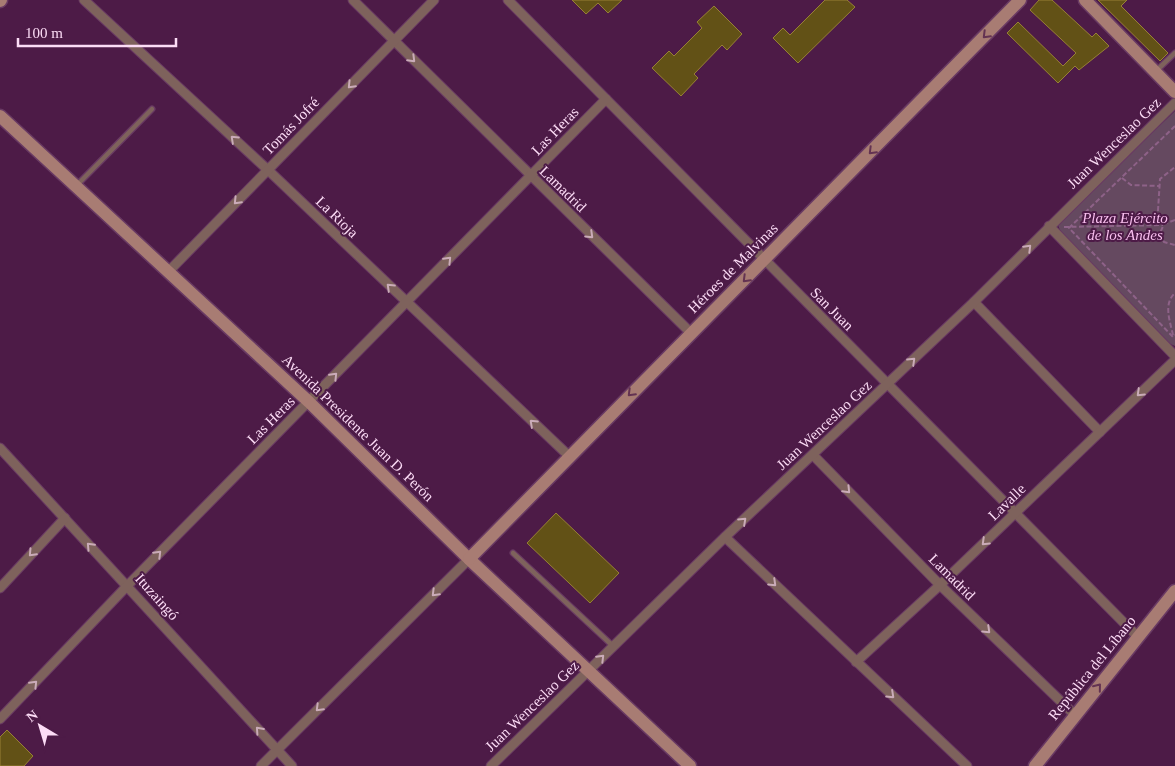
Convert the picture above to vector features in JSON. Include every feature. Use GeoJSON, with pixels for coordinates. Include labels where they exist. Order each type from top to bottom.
{"type":"FeatureCollection","features":[{"type":"Feature","properties":{"kind":"main road","name":"Héroes de Malvinas"},"geometry":{"type":"LineString","coordinates":[[469,559],[1020,0]]}},
{"type":"Feature","properties":{"kind":"main road"},"geometry":{"type":"LineString","coordinates":[[1085,0],[1175,92]]}},
{"type":"Feature","properties":{"kind":"main road","name":"Avenida Presidente Juan D. Perón"},"geometry":{"type":"LineString","coordinates":[[0,116],[309,402],[469,559],[690,766]]}},
{"type":"Feature","properties":{"kind":"main road","name":"República del Líbano"},"geometry":{"type":"LineString","coordinates":[[1035,766],[1175,591]]}},
{"type":"Feature","properties":{"kind":"street","name":"La Rioja"},"geometry":{"type":"LineString","coordinates":[[84,0],[268,170],[569,456]]}},
{"type":"Feature","properties":{"kind":"street","name":"Lamadrid"},"geometry":{"type":"LineString","coordinates":[[353,0],[691,333]]}},
{"type":"Feature","properties":{"kind":"street","name":"Tomás Jofré"},"geometry":{"type":"LineString","coordinates":[[168,272],[434,0]]}},
{"type":"Feature","properties":{"kind":"street","name":"San Juan"},"geometry":{"type":"LineString","coordinates":[[508,0],[764,261],[1138,637]]}},
{"type":"Feature","properties":{"kind":"street","name":"Las Heras"},"geometry":{"type":"LineString","coordinates":[[0,720],[127,586],[606,99]]}},
{"type":"Feature","properties":{"kind":"street","name":"Juan Wenceslao Gez"},"geometry":{"type":"LineString","coordinates":[[491,766],[725,537],[974,302],[1175,103]]}},
{"type":"Feature","properties":{"kind":"street"},"geometry":{"type":"LineString","coordinates":[[1049,226],[1175,358]]}},
{"type":"Feature","properties":{"kind":"street"},"geometry":{"type":"LineString","coordinates":[[974,302],[1100,432]]}},
{"type":"Feature","properties":{"kind":"street","name":"Lavalle"},"geometry":{"type":"LineString","coordinates":[[856,662],[1016,513],[1175,358]]}},
{"type":"Feature","properties":{"kind":"street","name":"Ituzaingó"},"geometry":{"type":"LineString","coordinates":[[0,448],[292,766]]}},
{"type":"Feature","properties":{"kind":"street","name":"Lamadrid"},"geometry":{"type":"LineString","coordinates":[[813,455],[940,585],[1075,715]]}},
{"type":"Feature","properties":{"kind":"street"},"geometry":{"type":"LineString","coordinates":[[0,588],[65,518]]}},
{"type":"Feature","properties":{"kind":"street"},"geometry":{"type":"LineString","coordinates":[[725,537],[967,766]]}},
{"type":"Feature","properties":{"kind":"street"},"geometry":{"type":"LineString","coordinates":[[261,766],[469,559]]}},
{"type":"Feature","properties":{"kind":"lane"},"geometry":{"type":"LineString","coordinates":[[1155,72],[1175,52]]}},
{"type":"Feature","properties":{"kind":"lane"},"geometry":{"type":"LineString","coordinates":[[76,186],[152,108]]}},
{"type":"Feature","properties":{"kind":"lane"},"geometry":{"type":"LineString","coordinates":[[513,553],[613,646]]}},
{"type":"Feature","properties":{"kind":"path"},"geometry":{"type":"LineString","coordinates":[[1069,228],[1175,126]]}},
{"type":"Feature","properties":{"kind":"path"},"geometry":{"type":"LineString","coordinates":[[1157,226],[1159,186],[1162,177],[1175,167]]}},
{"type":"Feature","properties":{"kind":"path"},"geometry":{"type":"LineString","coordinates":[[1121,177],[1131,185],[1159,186]]}},
{"type":"Feature","properties":{"kind":"path"},"geometry":{"type":"LineString","coordinates":[[1049,226],[1069,228],[1157,226],[1175,220]]}},
{"type":"Feature","properties":{"kind":"path"},"geometry":{"type":"LineString","coordinates":[[1163,225],[1160,233],[1162,238],[1168,244],[1175,245]]}},
{"type":"Feature","properties":{"kind":"path"},"geometry":{"type":"LineString","coordinates":[[1069,228],[1174,336]]}},
{"type":"Feature","properties":{"kind":"path"},"geometry":{"type":"LineString","coordinates":[[1174,342],[1168,310],[1170,299],[1175,292]]}},
{"type":"Feature","properties":{"kind":"green space","name":"Plaza Ejército de los Andes"},"geometry":{"type":"Polygon","coordinates":[[[1175,111],[1175,346],[1168,343],[1061,233],[1058,225],[1061,219],[1175,111]]]}},
{"type":"Feature","properties":{"kind":"building"},"geometry":{"type":"Polygon","coordinates":[[[572,0],[622,0],[608,13],[598,3],[586,14],[572,0]]]}},
{"type":"Feature","properties":{"kind":"building"},"geometry":{"type":"Polygon","coordinates":[[[825,0],[847,0],[855,7],[798,63],[773,38],[783,28],[790,35],[825,0]]]}},
{"type":"Feature","properties":{"kind":"building"},"geometry":{"type":"Polygon","coordinates":[[[1039,0],[1052,0],[1092,37],[1096,33],[1109,46],[1079,70],[1075,66],[1058,83],[1007,33],[1018,22],[1063,66],[1076,53],[1030,10],[1039,0]]]}},
{"type":"Feature","properties":{"kind":"building"},"geometry":{"type":"Polygon","coordinates":[[[1098,0],[1127,0],[1121,6],[1168,53],[1160,61],[1098,0]]]}},
{"type":"Feature","properties":{"kind":"building"},"geometry":{"type":"Polygon","coordinates":[[[714,6],[742,34],[727,50],[722,45],[694,74],[698,78],[681,96],[652,68],[669,51],[674,56],[702,28],[697,22],[714,6]]]}},
{"type":"Feature","properties":{"kind":"building"},"geometry":{"type":"Polygon","coordinates":[[[556,513],[619,573],[590,603],[527,543],[556,513]]]}},
{"type":"Feature","properties":{"kind":"building"},"geometry":{"type":"Polygon","coordinates":[[[7,730],[33,756],[24,766],[0,766],[0,737],[7,730]]]}}]}
